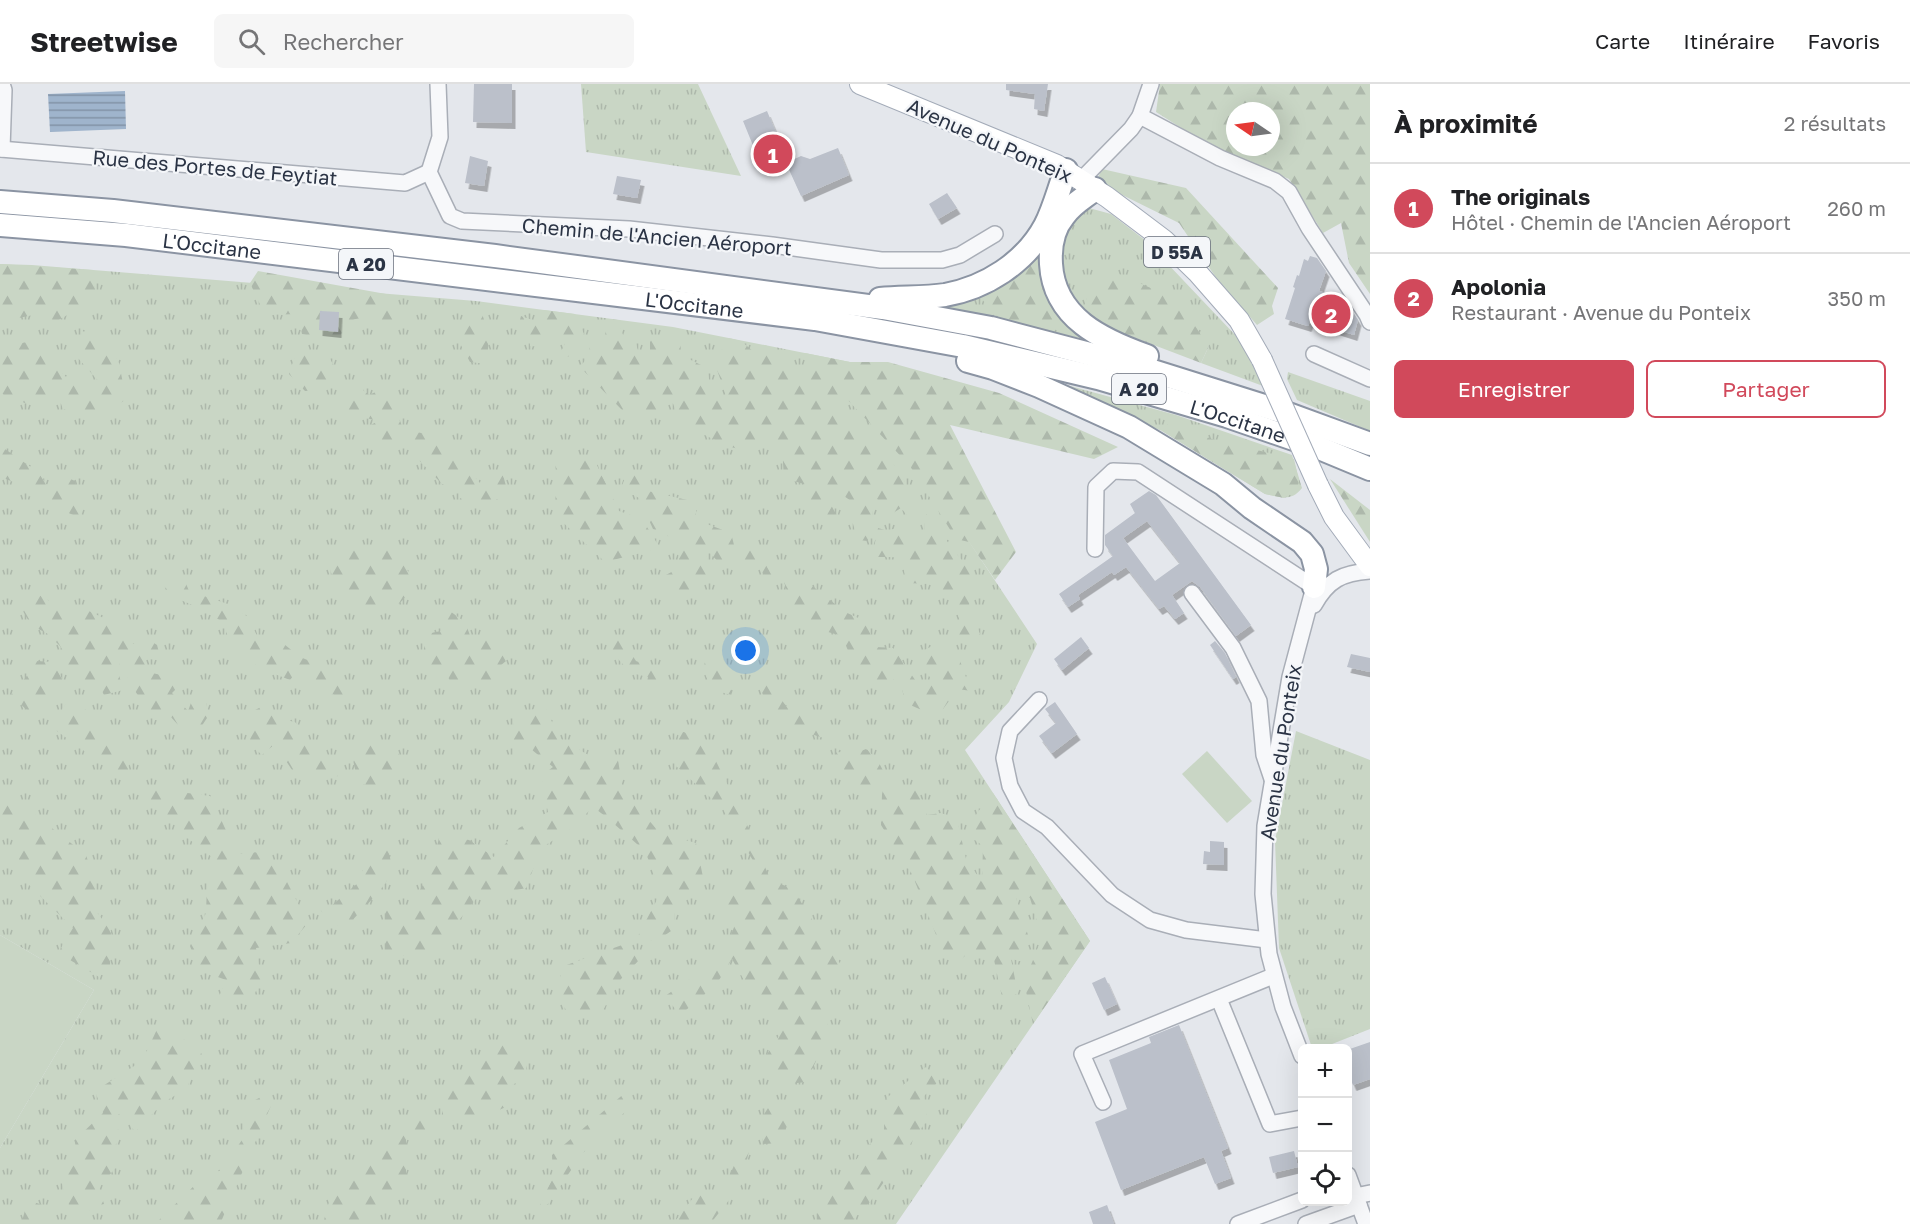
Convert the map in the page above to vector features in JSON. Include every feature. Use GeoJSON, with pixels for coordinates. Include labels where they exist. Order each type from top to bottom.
{"type":"FeatureCollection","features":[{"type":"Feature","properties":{"kind":"highway"},"geometry":{"type":"LineString","coordinates":[[845,301],[944,295],[968,290],[997,275],[1017,261],[1081,180]]}},
{"type":"Feature","properties":{"kind":"highway"},"geometry":{"type":"LineString","coordinates":[[1081,180],[1075,204],[1064,215],[1054,235],[1050,260],[1052,275],[1061,299],[1078,321],[1092,331],[1109,341],[1182,369],[1204,386]]}},
{"type":"Feature","properties":{"kind":"highway","name":"L'Occitane"},"geometry":{"type":"LineString","coordinates":[[0,202],[136,213],[845,301],[991,328],[1143,368],[1204,386],[1370,444]]}},
{"type":"Feature","properties":{"kind":"highway","name":"L'Occitane"},"geometry":{"type":"LineString","coordinates":[[0,225],[126,235],[623,295],[815,320],[974,348],[1109,381],[1227,416],[1370,468]]}},
{"type":"Feature","properties":{"kind":"highway"},"geometry":{"type":"LineString","coordinates":[[900,335],[919,348],[993,368],[1039,386],[1129,427],[1214,478],[1302,542],[1312,554],[1316,569],[1314,587]]}},
{"type":"Feature","properties":{"kind":"main road","name":"Avenue du Ponteix"},"geometry":{"type":"LineString","coordinates":[[860,84],[1035,155],[1081,180],[1137,217],[1164,240],[1197,272],[1239,320],[1262,360],[1331,511],[1370,566]]}},
{"type":"Feature","properties":{"kind":"street"},"geometry":{"type":"LineString","coordinates":[[1,149],[4,90],[2,84]]}},
{"type":"Feature","properties":{"kind":"street"},"geometry":{"type":"LineString","coordinates":[[429,172],[440,137],[438,84]]}},
{"type":"Feature","properties":{"kind":"street"},"geometry":{"type":"LineString","coordinates":[[1081,180],[1131,129],[1140,116],[1151,84]]}},
{"type":"Feature","properties":{"kind":"street"},"geometry":{"type":"LineString","coordinates":[[1140,116],[1220,158],[1275,181],[1289,192],[1309,228],[1370,322]]}},
{"type":"Feature","properties":{"kind":"street","name":"Rue des Portes de Feytiat"},"geometry":{"type":"LineString","coordinates":[[1,149],[405,183],[429,172]]}},
{"type":"Feature","properties":{"kind":"street","name":"Chemin de l'Ancien Aéroport"},"geometry":{"type":"LineString","coordinates":[[429,172],[450,216],[462,220],[629,229],[881,260],[942,260],[960,255],[995,234]]}},
{"type":"Feature","properties":{"kind":"street"},"geometry":{"type":"LineString","coordinates":[[1314,354],[1370,379]]}},
{"type":"Feature","properties":{"kind":"street"},"geometry":{"type":"LineString","coordinates":[[1095,549],[1096,487],[1113,471],[1138,472],[1314,587]]}},
{"type":"Feature","properties":{"kind":"street"},"geometry":{"type":"LineString","coordinates":[[1303,626],[1321,592],[1334,579],[1370,571]]}},
{"type":"Feature","properties":{"kind":"street","name":"Avenue du Ponteix"},"geometry":{"type":"LineString","coordinates":[[1298,1045],[1273,976],[1267,940],[1263,894],[1265,826],[1290,678],[1314,587]]}},
{"type":"Feature","properties":{"kind":"street"},"geometry":{"type":"LineString","coordinates":[[1192,593],[1233,648],[1259,701],[1264,755],[1273,780]]}},
{"type":"Feature","properties":{"kind":"street"},"geometry":{"type":"LineString","coordinates":[[1039,700],[1010,731],[1004,758],[1010,786],[1023,811],[1047,827],[1112,895],[1149,920],[1186,930],[1267,940]]}},
{"type":"Feature","properties":{"kind":"street"},"geometry":{"type":"LineString","coordinates":[[1103,1102],[1082,1054],[1273,976]]}},
{"type":"Feature","properties":{"kind":"street"},"geometry":{"type":"LineString","coordinates":[[1219,999],[1270,1124],[1298,1119]]}},
{"type":"Feature","properties":{"kind":"street"},"geometry":{"type":"LineString","coordinates":[[1306,1224],[1355,1189],[1366,1224]]}},
{"type":"Feature","properties":{"kind":"street"},"geometry":{"type":"LineString","coordinates":[[1238,1224],[1298,1202]]}},
{"type":"Feature","properties":{"kind":"green space"},"geometry":{"type":"Polygon","coordinates":[[[581,84],[698,84],[741,176],[586,152],[581,84]]]}},
{"type":"Feature","properties":{"kind":"green space"},"geometry":{"type":"Polygon","coordinates":[[[1160,84],[1370,84],[1370,294],[1349,263],[1341,223],[1323,233],[1289,179],[1235,156],[1280,156],[1280,102],[1226,102],[1226,152],[1205,143],[1156,112],[1160,84]]]}},
{"type":"Feature","properties":{"kind":"green space"},"geometry":{"type":"Polygon","coordinates":[[[1102,169],[1186,188],[1278,288],[1272,306],[1274,314],[1257,325],[1217,279],[1179,223],[1096,182],[1102,169]]]}},
{"type":"Feature","properties":{"kind":"green space"},"geometry":{"type":"Polygon","coordinates":[[[1089,208],[1111,214],[1146,241],[1239,339],[1263,386],[1201,363],[1209,346],[1083,311],[1063,292],[1061,228],[1072,212],[1089,208]]]}},
{"type":"Feature","properties":{"kind":"green space"},"geometry":{"type":"Polygon","coordinates":[[[1045,236],[1042,275],[1096,342],[924,302],[978,295],[1045,236]]]}},
{"type":"Feature","properties":{"kind":"green space"},"geometry":{"type":"Polygon","coordinates":[[[1026,262],[1042,275],[1064,317],[1053,332],[1001,320],[978,295],[1026,262]]]}},
{"type":"Feature","properties":{"kind":"green space"},"geometry":{"type":"Polygon","coordinates":[[[0,264],[476,301],[673,327],[850,362],[1037,644],[1009,702],[965,750],[1090,941],[896,1224],[0,1224],[0,1148],[94,990],[0,935],[0,264]]]}},
{"type":"Feature","properties":{"kind":"green space"},"geometry":{"type":"Polygon","coordinates":[[[0,264],[93,270],[96,298],[57,321],[33,315],[0,322],[0,264]]]}},
{"type":"Feature","properties":{"kind":"green space"},"geometry":{"type":"Polygon","coordinates":[[[258,271],[386,294],[400,314],[388,331],[375,328],[372,318],[353,320],[346,325],[337,342],[302,334],[298,314],[265,315],[250,283],[258,271]]]}},
{"type":"Feature","properties":{"kind":"green space"},"geometry":{"type":"Polygon","coordinates":[[[1114,272],[1176,299],[1209,346],[1201,363],[1096,323],[1083,311],[1090,286],[1114,272]]]}},
{"type":"Feature","properties":{"kind":"green space"},"geometry":{"type":"Polygon","coordinates":[[[466,309],[481,311],[489,334],[487,364],[470,362],[456,336],[466,309]]]}},
{"type":"Feature","properties":{"kind":"green space"},"geometry":{"type":"Polygon","coordinates":[[[544,310],[575,314],[584,334],[568,357],[559,355],[565,344],[549,337],[545,347],[530,346],[529,333],[518,327],[521,316],[535,321],[544,310]]]}},
{"type":"Feature","properties":{"kind":"green space"},"geometry":{"type":"Polygon","coordinates":[[[608,319],[618,320],[623,335],[634,337],[639,354],[650,354],[650,334],[658,344],[680,334],[681,355],[707,368],[712,396],[726,395],[712,356],[723,349],[729,338],[741,341],[754,352],[766,345],[793,379],[809,373],[805,353],[850,362],[888,362],[999,393],[1118,447],[1094,459],[950,425],[1016,552],[995,580],[969,542],[956,539],[910,466],[844,396],[836,413],[899,469],[910,493],[908,503],[917,515],[912,521],[901,508],[893,513],[869,492],[864,500],[874,504],[868,541],[858,540],[849,511],[851,501],[837,491],[831,505],[842,525],[835,530],[806,499],[807,485],[784,478],[782,447],[771,440],[743,449],[721,443],[681,425],[671,398],[660,399],[656,417],[623,411],[580,367],[590,354],[589,342],[604,341],[608,319]]]}},
{"type":"Feature","properties":{"kind":"green space"},"geometry":{"type":"Polygon","coordinates":[[[82,331],[106,338],[119,363],[126,399],[99,420],[63,409],[58,396],[25,403],[0,393],[0,334],[7,346],[42,339],[64,376],[102,385],[77,357],[82,331]]]}},
{"type":"Feature","properties":{"kind":"green space"},"geometry":{"type":"Polygon","coordinates":[[[296,353],[330,359],[343,381],[322,390],[305,391],[289,374],[296,353]]]}},
{"type":"Feature","properties":{"kind":"green space"},"geometry":{"type":"Polygon","coordinates":[[[1288,372],[1370,401],[1370,431],[1297,400],[1287,379],[1288,372]]]}},
{"type":"Feature","properties":{"kind":"green space"},"geometry":{"type":"Polygon","coordinates":[[[1030,375],[1176,415],[1292,455],[1302,488],[1290,497],[1265,494],[1162,431],[1030,375]]]}},
{"type":"Feature","properties":{"kind":"green space"},"geometry":{"type":"Polygon","coordinates":[[[356,384],[369,395],[380,390],[396,398],[400,422],[405,432],[395,445],[376,444],[362,430],[378,421],[362,417],[346,425],[340,410],[339,398],[352,396],[356,384]]]}},
{"type":"Feature","properties":{"kind":"green space"},"geometry":{"type":"Polygon","coordinates":[[[1169,423],[1212,439],[1294,459],[1299,481],[1297,490],[1284,498],[1265,494],[1162,431],[1169,423]]]}},
{"type":"Feature","properties":{"kind":"green space"},"geometry":{"type":"Polygon","coordinates":[[[417,432],[441,438],[480,483],[495,473],[503,475],[506,486],[498,499],[477,506],[460,498],[459,487],[442,484],[410,451],[417,432]]]}},
{"type":"Feature","properties":{"kind":"green space"},"geometry":{"type":"Polygon","coordinates":[[[0,441],[2,447],[38,472],[47,485],[57,473],[75,481],[82,505],[81,518],[57,507],[41,487],[30,497],[23,486],[1,477],[0,441]]]}},
{"type":"Feature","properties":{"kind":"green space"},"geometry":{"type":"Polygon","coordinates":[[[594,459],[619,511],[642,519],[660,548],[605,562],[554,514],[557,482],[555,462],[594,459]]]}},
{"type":"Feature","properties":{"kind":"green space"},"geometry":{"type":"Polygon","coordinates":[[[629,468],[648,491],[696,502],[696,520],[731,533],[736,553],[757,549],[772,576],[770,583],[756,563],[719,563],[705,547],[711,577],[690,597],[668,590],[664,576],[679,568],[678,541],[653,529],[639,498],[621,488],[629,468]]]}},
{"type":"Feature","properties":{"kind":"green space"},"geometry":{"type":"Polygon","coordinates":[[[1330,479],[1370,510],[1370,542],[1330,479]]]}},
{"type":"Feature","properties":{"kind":"green space"},"geometry":{"type":"Polygon","coordinates":[[[924,511],[973,575],[969,606],[980,634],[968,643],[964,638],[957,642],[953,632],[961,622],[951,600],[937,593],[932,584],[906,583],[903,564],[893,557],[872,557],[878,528],[888,531],[904,525],[925,544],[924,511]]]}},
{"type":"Feature","properties":{"kind":"green space"},"geometry":{"type":"Polygon","coordinates":[[[351,548],[388,549],[402,556],[410,584],[405,598],[400,603],[388,610],[367,616],[335,586],[328,562],[351,548]]]}},
{"type":"Feature","properties":{"kind":"green space"},"geometry":{"type":"Polygon","coordinates":[[[180,569],[189,591],[231,605],[248,617],[258,638],[274,636],[300,657],[310,661],[309,650],[328,670],[332,664],[351,690],[343,707],[333,694],[325,699],[321,693],[314,692],[301,666],[290,680],[262,669],[232,649],[223,622],[178,599],[160,583],[177,583],[180,569]]]}},
{"type":"Feature","properties":{"kind":"green space"},"geometry":{"type":"Polygon","coordinates":[[[806,581],[845,612],[865,621],[876,647],[893,648],[920,687],[932,680],[914,656],[932,646],[942,656],[959,658],[971,691],[958,689],[937,717],[906,703],[898,676],[880,690],[856,670],[842,636],[797,623],[784,582],[806,581]]]}},
{"type":"Feature","properties":{"kind":"green space"},"geometry":{"type":"Polygon","coordinates":[[[36,593],[65,610],[89,611],[120,626],[133,644],[145,637],[157,645],[161,660],[145,659],[148,672],[161,675],[170,666],[184,674],[180,685],[172,693],[188,711],[195,692],[206,703],[209,715],[201,727],[180,727],[170,716],[155,720],[135,691],[120,663],[118,671],[123,690],[104,695],[99,685],[73,677],[60,656],[61,647],[48,634],[31,625],[20,606],[36,593]]]}},
{"type":"Feature","properties":{"kind":"green space"},"geometry":{"type":"Polygon","coordinates":[[[447,609],[465,622],[475,649],[481,641],[481,629],[501,642],[506,661],[500,666],[501,678],[493,695],[470,667],[455,691],[446,673],[433,672],[421,635],[441,631],[447,609]]]}},
{"type":"Feature","properties":{"kind":"green space"},"geometry":{"type":"Polygon","coordinates":[[[621,638],[636,661],[667,673],[660,696],[644,700],[648,677],[631,673],[607,647],[621,638]]]}},
{"type":"Feature","properties":{"kind":"green space"},"geometry":{"type":"Polygon","coordinates":[[[707,654],[716,666],[723,659],[728,666],[722,681],[731,689],[731,695],[713,690],[703,670],[707,654]]]}},
{"type":"Feature","properties":{"kind":"green space"},"geometry":{"type":"Polygon","coordinates":[[[36,661],[53,662],[65,684],[49,705],[31,714],[11,695],[28,675],[36,661]]]}},
{"type":"Feature","properties":{"kind":"green space"},"geometry":{"type":"Polygon","coordinates":[[[766,681],[792,713],[805,702],[816,726],[842,732],[836,742],[786,726],[755,683],[766,681]]]}},
{"type":"Feature","properties":{"kind":"green space"},"geometry":{"type":"Polygon","coordinates":[[[68,701],[88,711],[129,756],[128,783],[50,726],[68,701]]]}},
{"type":"Feature","properties":{"kind":"green space"},"geometry":{"type":"Polygon","coordinates":[[[267,704],[277,718],[295,722],[309,739],[308,745],[324,749],[330,759],[339,761],[343,766],[338,776],[313,782],[307,773],[292,770],[275,744],[262,755],[250,744],[251,712],[267,704]]]}},
{"type":"Feature","properties":{"kind":"green space"},"geometry":{"type":"Polygon","coordinates":[[[545,706],[559,738],[597,760],[618,760],[623,791],[660,833],[696,843],[704,882],[675,903],[674,929],[655,942],[638,936],[661,892],[645,851],[593,807],[571,829],[541,848],[526,888],[476,899],[432,954],[385,957],[385,907],[407,911],[429,875],[440,835],[469,840],[494,857],[519,828],[548,812],[541,776],[553,767],[526,745],[513,759],[514,715],[545,706]]]}},
{"type":"Feature","properties":{"kind":"green space"},"geometry":{"type":"Polygon","coordinates":[[[679,731],[704,737],[745,820],[771,881],[792,888],[841,965],[822,994],[829,1034],[806,1082],[779,1085],[759,1067],[780,1034],[768,1002],[748,987],[732,959],[716,985],[680,1015],[665,996],[721,958],[735,925],[716,902],[755,864],[723,809],[676,766],[679,731]]]}},
{"type":"Feature","properties":{"kind":"green space"},"geometry":{"type":"Polygon","coordinates":[[[1296,731],[1370,760],[1370,1029],[1332,1044],[1311,1044],[1279,948],[1275,841],[1296,731]]]}},
{"type":"Feature","properties":{"kind":"green space"},"geometry":{"type":"Polygon","coordinates":[[[373,739],[395,748],[404,762],[401,776],[389,791],[358,783],[352,755],[373,739]]]}},
{"type":"Feature","properties":{"kind":"green space"},"geometry":{"type":"Polygon","coordinates":[[[866,749],[877,759],[892,788],[914,787],[925,805],[927,815],[941,813],[957,819],[966,859],[982,882],[983,846],[968,835],[977,813],[993,793],[1090,941],[1033,1024],[1024,982],[1042,938],[1030,898],[1014,892],[1029,938],[1024,962],[1011,959],[1018,994],[1002,997],[993,955],[973,949],[959,961],[942,950],[912,874],[881,825],[884,787],[872,798],[854,794],[835,752],[856,753],[866,749]]]}},
{"type":"Feature","properties":{"kind":"green space"},"geometry":{"type":"Polygon","coordinates":[[[1207,751],[1252,801],[1227,823],[1182,774],[1207,751]]]}},
{"type":"Feature","properties":{"kind":"green space"},"geometry":{"type":"Polygon","coordinates":[[[0,787],[86,855],[96,886],[90,903],[111,931],[110,967],[99,977],[58,953],[73,928],[26,882],[9,828],[0,822],[0,787]]]}},
{"type":"Feature","properties":{"kind":"green space"},"geometry":{"type":"Polygon","coordinates":[[[150,788],[210,796],[237,854],[260,852],[287,882],[308,923],[291,943],[256,948],[261,979],[250,1005],[218,999],[226,980],[199,970],[190,946],[206,913],[207,885],[217,861],[190,840],[148,797],[150,788]]]}},
{"type":"Feature","properties":{"kind":"green space"},"geometry":{"type":"Polygon","coordinates":[[[370,845],[388,848],[393,872],[378,893],[343,930],[312,903],[330,907],[359,882],[370,845]]]}},
{"type":"Feature","properties":{"kind":"green space"},"geometry":{"type":"Polygon","coordinates":[[[0,935],[94,990],[0,1148],[0,935]]]}},
{"type":"Feature","properties":{"kind":"green space"},"geometry":{"type":"Polygon","coordinates":[[[622,945],[640,959],[621,979],[603,1010],[570,1016],[559,999],[561,967],[622,945]]]}},
{"type":"Feature","properties":{"kind":"green space"},"geometry":{"type":"Polygon","coordinates":[[[161,1021],[202,1054],[186,1089],[164,1102],[135,1132],[122,1113],[110,1118],[122,1135],[111,1152],[116,1167],[99,1188],[104,1204],[73,1218],[56,1165],[77,1156],[75,1140],[103,1113],[95,1091],[142,1061],[161,1021]]]}},
{"type":"Feature","properties":{"kind":"green space"},"geometry":{"type":"Polygon","coordinates":[[[483,1043],[525,1044],[527,1078],[505,1088],[513,1104],[478,1119],[444,1121],[441,1098],[457,1073],[487,1060],[483,1043]]]}},
{"type":"Feature","properties":{"kind":"green space"},"geometry":{"type":"Polygon","coordinates":[[[926,1067],[939,1081],[924,1096],[927,1120],[870,1202],[849,1224],[818,1224],[818,1213],[861,1153],[884,1130],[885,1099],[926,1067]]]}},
{"type":"Feature","properties":{"kind":"green space"},"geometry":{"type":"Polygon","coordinates":[[[626,1092],[633,1104],[582,1154],[548,1204],[538,1209],[553,1177],[552,1155],[626,1092]]]}},
{"type":"Feature","properties":{"kind":"green space"},"geometry":{"type":"Polygon","coordinates":[[[265,1095],[273,1101],[220,1224],[155,1224],[199,1181],[221,1170],[242,1140],[247,1104],[265,1095]]]}},
{"type":"Feature","properties":{"kind":"green space"},"geometry":{"type":"Polygon","coordinates":[[[770,1105],[792,1111],[781,1143],[763,1144],[761,1119],[770,1105]]]}},
{"type":"Feature","properties":{"kind":"green space"},"geometry":{"type":"Polygon","coordinates":[[[418,1108],[431,1131],[406,1140],[406,1185],[360,1224],[318,1224],[324,1220],[331,1195],[418,1108]]]}},
{"type":"Feature","properties":{"kind":"green space"},"geometry":{"type":"Polygon","coordinates":[[[741,1150],[749,1151],[741,1185],[714,1219],[706,1224],[673,1224],[696,1194],[723,1190],[741,1150]]]}},
{"type":"Feature","properties":{"kind":"green space"},"geometry":{"type":"Polygon","coordinates":[[[28,1200],[51,1208],[49,1224],[18,1224],[22,1221],[28,1200]]]}},
{"type":"Feature","properties":{"kind":"water"},"geometry":{"type":"Polygon","coordinates":[[[125,91],[126,129],[50,132],[48,94],[125,91]]]}},
{"type":"Feature","properties":{"kind":"building"},"geometry":{"type":"Polygon","coordinates":[[[474,84],[512,84],[512,123],[473,122],[474,84]]]}},
{"type":"Feature","properties":{"kind":"building"},"geometry":{"type":"Polygon","coordinates":[[[1006,84],[1048,84],[1044,111],[1034,109],[1035,94],[1006,90],[1006,84]]]}},
{"type":"Feature","properties":{"kind":"building"},"geometry":{"type":"Polygon","coordinates":[[[767,111],[782,147],[788,145],[793,158],[763,170],[743,121],[767,111]]]}},
{"type":"Feature","properties":{"kind":"building"},"geometry":{"type":"Polygon","coordinates":[[[838,148],[849,175],[801,196],[786,163],[801,156],[810,159],[838,148]]]}},
{"type":"Feature","properties":{"kind":"building"},"geometry":{"type":"Polygon","coordinates":[[[470,156],[488,161],[484,186],[465,183],[470,156]]]}},
{"type":"Feature","properties":{"kind":"building"},"geometry":{"type":"Polygon","coordinates":[[[617,176],[641,180],[637,198],[613,194],[617,176]]]}},
{"type":"Feature","properties":{"kind":"building"},"geometry":{"type":"Polygon","coordinates":[[[947,193],[957,208],[938,219],[929,204],[947,193]]]}},
{"type":"Feature","properties":{"kind":"building"},"geometry":{"type":"Polygon","coordinates":[[[1310,256],[1317,258],[1326,271],[1319,291],[1345,299],[1343,309],[1353,312],[1358,320],[1354,335],[1310,321],[1308,326],[1285,319],[1297,275],[1299,276],[1304,259],[1308,261],[1310,256]]]}},
{"type":"Feature","properties":{"kind":"building"},"geometry":{"type":"Polygon","coordinates":[[[320,311],[339,312],[338,332],[319,330],[320,311]]]}},
{"type":"Feature","properties":{"kind":"building"},"geometry":{"type":"Polygon","coordinates":[[[1149,491],[1156,495],[1251,625],[1236,636],[1200,587],[1192,581],[1172,595],[1184,613],[1175,619],[1164,606],[1159,609],[1126,567],[1114,575],[1112,572],[1078,595],[1080,599],[1068,607],[1059,594],[1113,556],[1105,545],[1105,535],[1135,513],[1130,504],[1149,491]],[[1147,521],[1123,538],[1155,581],[1180,563],[1147,521]]]}},
{"type":"Feature","properties":{"kind":"building"},"geometry":{"type":"Polygon","coordinates":[[[1081,637],[1089,648],[1062,670],[1054,659],[1081,637]]]}},
{"type":"Feature","properties":{"kind":"building"},"geometry":{"type":"Polygon","coordinates":[[[1215,641],[1225,653],[1236,677],[1233,679],[1210,645],[1215,641]]]}},
{"type":"Feature","properties":{"kind":"building"},"geometry":{"type":"Polygon","coordinates":[[[1351,654],[1370,658],[1370,672],[1347,667],[1351,654]]]}},
{"type":"Feature","properties":{"kind":"building"},"geometry":{"type":"Polygon","coordinates":[[[1055,702],[1077,734],[1052,753],[1039,736],[1056,723],[1045,709],[1055,702]]]}},
{"type":"Feature","properties":{"kind":"building"},"geometry":{"type":"Polygon","coordinates":[[[1210,841],[1224,842],[1224,865],[1203,864],[1204,851],[1210,852],[1210,841]]]}},
{"type":"Feature","properties":{"kind":"building"},"geometry":{"type":"Polygon","coordinates":[[[1105,977],[1117,1004],[1104,1010],[1092,983],[1105,977]]]}},
{"type":"Feature","properties":{"kind":"building"},"geometry":{"type":"Polygon","coordinates":[[[1179,1025],[1228,1148],[1221,1151],[1231,1178],[1215,1184],[1204,1157],[1121,1190],[1095,1122],[1127,1109],[1109,1060],[1151,1043],[1149,1037],[1179,1025]]]}},
{"type":"Feature","properties":{"kind":"building"},"geometry":{"type":"Polygon","coordinates":[[[1370,1042],[1370,1079],[1353,1085],[1352,1083],[1352,1048],[1370,1042]]]}},
{"type":"Feature","properties":{"kind":"building"},"geometry":{"type":"Polygon","coordinates":[[[1294,1151],[1298,1167],[1273,1173],[1269,1157],[1294,1151]]]}},
{"type":"Feature","properties":{"kind":"building"},"geometry":{"type":"Polygon","coordinates":[[[1107,1205],[1114,1224],[1093,1224],[1089,1212],[1107,1205]]]}},
{"type":"Feature","properties":{"kind":"place","name":"The originals"},"geometry":{"type":"Point","coordinates":[773,154]}},
{"type":"Feature","properties":{"kind":"place","name":"Apolonia"},"geometry":{"type":"Point","coordinates":[1331,314]}}]}
